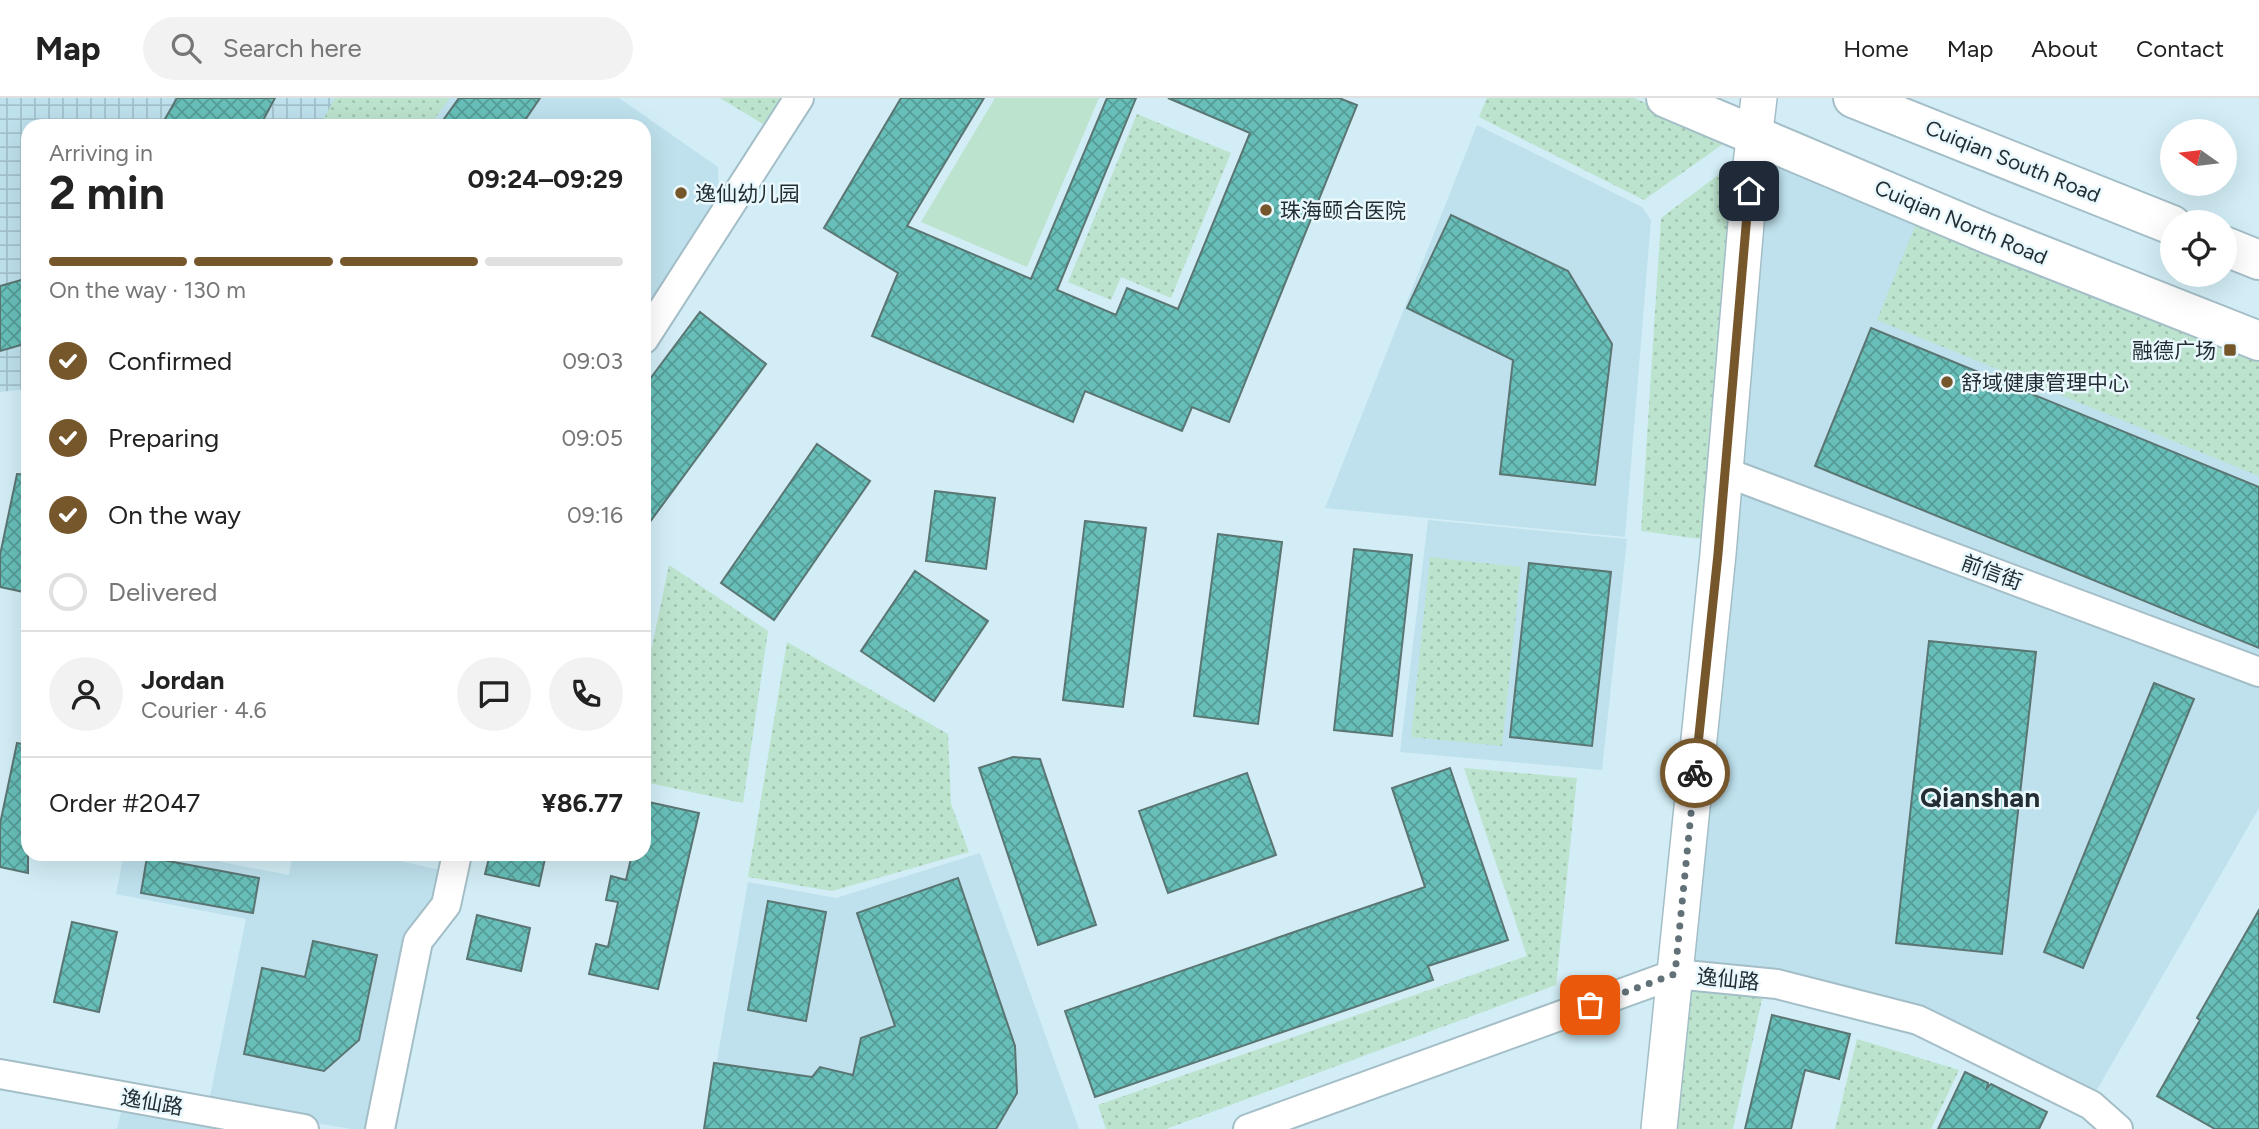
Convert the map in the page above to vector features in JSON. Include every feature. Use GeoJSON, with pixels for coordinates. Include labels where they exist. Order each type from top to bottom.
{"type":"FeatureCollection","features":[{"type":"Feature","properties":{"kind":"main road","name":"Cuiqian North Road"},"geometry":{"type":"LineString","coordinates":[[1666,98],[1756,116],[1988,234],[2259,341]]}},
{"type":"Feature","properties":{"kind":"main road","name":"Cuiqian South Road"},"geometry":{"type":"LineString","coordinates":[[1853,98],[2160,220]]}},
{"type":"Feature","properties":{"kind":"main road"},"geometry":{"type":"LineString","coordinates":[[2237,251],[2259,260]]}},
{"type":"Feature","properties":{"kind":"street"},"geometry":{"type":"LineString","coordinates":[[651,328],[799,98]]}},
{"type":"Feature","properties":{"kind":"street"},"geometry":{"type":"LineString","coordinates":[[1659,1129],[1725,472],[1756,116]]}},
{"type":"Feature","properties":{"kind":"street","name":"前信街"},"geometry":{"type":"LineString","coordinates":[[1725,472],[2259,672]]}},
{"type":"Feature","properties":{"kind":"street"},"geometry":{"type":"LineString","coordinates":[[380,1129],[418,941],[446,905],[455,861]]}},
{"type":"Feature","properties":{"kind":"street","name":"逸仙路"},"geometry":{"type":"LineString","coordinates":[[1248,1129],[1675,974],[1777,984],[1918,1020],[2091,1105],[2118,1129]]}},
{"type":"Feature","properties":{"kind":"street","name":"逸仙路"},"geometry":{"type":"LineString","coordinates":[[0,1074],[304,1129]]}},
{"type":"Feature","properties":{"kind":"shaded area"},"geometry":{"type":"Polygon","coordinates":[[[0,98],[413,98],[400,119],[21,119],[21,390],[0,392],[0,98]]]}},
{"type":"Feature","properties":{"kind":"shaded area","name":"逸仙幼儿园"},"geometry":{"type":"Polygon","coordinates":[[[416,98],[619,98],[649,119],[403,119],[416,98]]]}},
{"type":"Feature","properties":{"kind":"shaded area","name":"逸仙幼儿园"},"geometry":{"type":"Polygon","coordinates":[[[651,120],[718,167],[719,219],[651,321],[651,120]]]}},
{"type":"Feature","properties":{"kind":"shaded area"},"geometry":{"type":"Polygon","coordinates":[[[1477,125],[1642,207],[1651,220],[1625,537],[1325,508],[1477,125]]]}},
{"type":"Feature","properties":{"kind":"shaded area"},"geometry":{"type":"Polygon","coordinates":[[[1755,137],[2259,344],[2259,669],[1727,471],[1755,137]]]}},
{"type":"Feature","properties":{"kind":"shaded area"},"geometry":{"type":"Polygon","coordinates":[[[1727,476],[2259,675],[2259,808],[2090,1102],[1918,1016],[1677,971],[1727,476]]]}},
{"type":"Feature","properties":{"kind":"shaded area"},"geometry":{"type":"Polygon","coordinates":[[[1428,520],[1627,539],[1602,770],[1400,752],[1428,520]]]}},
{"type":"Feature","properties":{"kind":"shaded area"},"geometry":{"type":"Polygon","coordinates":[[[980,853],[1079,1129],[705,1129],[748,882],[836,898],[980,853]]]}},
{"type":"Feature","properties":{"kind":"shaded area"},"geometry":{"type":"Polygon","coordinates":[[[123,861],[216,861],[289,875],[292,861],[400,861],[449,872],[374,1129],[352,1129],[208,1106],[246,919],[116,894],[123,861]]]}},
{"type":"Feature","properties":{"kind":"shaded area"},"geometry":{"type":"Polygon","coordinates":[[[123,1104],[264,1129],[117,1129],[123,1104]]]}},
{"type":"Feature","properties":{"kind":"green space"},"geometry":{"type":"Polygon","coordinates":[[[335,98],[450,98],[434,119],[324,119],[335,98]]]}},
{"type":"Feature","properties":{"kind":"green space"},"geometry":{"type":"Polygon","coordinates":[[[720,98],[784,98],[766,126],[720,98]]]}},
{"type":"Feature","properties":{"kind":"green space"},"geometry":{"type":"Polygon","coordinates":[[[995,98],[1099,98],[1027,267],[921,222],[995,98]]]}},
{"type":"Feature","properties":{"kind":"green space"},"geometry":{"type":"Polygon","coordinates":[[[1487,98],[1634,98],[1730,139],[1644,200],[1479,117],[1487,98]]]}},
{"type":"Feature","properties":{"kind":"green space"},"geometry":{"type":"Polygon","coordinates":[[[1137,114],[1231,153],[1171,298],[1121,277],[1111,300],[1068,282],[1137,114]]]}},
{"type":"Feature","properties":{"kind":"green space"},"geometry":{"type":"Polygon","coordinates":[[[1742,157],[1708,540],[1641,531],[1661,218],[1742,157]]]}},
{"type":"Feature","properties":{"kind":"green space"},"geometry":{"type":"Polygon","coordinates":[[[1918,219],[2259,357],[2259,476],[1877,320],[1918,219]]]}},
{"type":"Feature","properties":{"kind":"green space"},"geometry":{"type":"Polygon","coordinates":[[[1430,557],[1521,567],[1502,746],[1411,737],[1430,557]]]}},
{"type":"Feature","properties":{"kind":"green space"},"geometry":{"type":"Polygon","coordinates":[[[669,565],[768,631],[743,803],[651,783],[651,651],[669,565]]]}},
{"type":"Feature","properties":{"kind":"green space"},"geometry":{"type":"Polygon","coordinates":[[[787,642],[948,734],[951,804],[969,852],[832,891],[748,877],[787,642]]]}},
{"type":"Feature","properties":{"kind":"green space"},"geometry":{"type":"Polygon","coordinates":[[[1464,768],[1577,778],[1556,985],[1166,1129],[1106,1129],[1098,1105],[1527,956],[1464,768]]]}},
{"type":"Feature","properties":{"kind":"green space"},"geometry":{"type":"Polygon","coordinates":[[[1678,977],[1765,986],[1733,1129],[1663,1129],[1678,977]]]}},
{"type":"Feature","properties":{"kind":"green space"},"geometry":{"type":"Polygon","coordinates":[[[1857,1039],[1959,1070],[1931,1129],[1835,1129],[1857,1039]]]}},
{"type":"Feature","properties":{"kind":"building"},"geometry":{"type":"Polygon","coordinates":[[[177,98],[275,98],[264,119],[165,119],[177,98]]]}},
{"type":"Feature","properties":{"kind":"building"},"geometry":{"type":"Polygon","coordinates":[[[459,98],[540,98],[526,119],[444,119],[459,98]]]}},
{"type":"Feature","properties":{"kind":"building"},"geometry":{"type":"Polygon","coordinates":[[[901,98],[984,98],[907,226],[1031,279],[1107,98],[1136,98],[1057,290],[1116,315],[1127,288],[1178,309],[1250,133],[1168,98],[1339,98],[1357,105],[1229,422],[1192,407],[1182,431],[1085,391],[1073,422],[872,336],[898,273],[824,228],[901,98]]]}},
{"type":"Feature","properties":{"kind":"building"},"geometry":{"type":"Polygon","coordinates":[[[1451,215],[1568,271],[1612,344],[1595,485],[1500,474],[1513,360],[1407,308],[1451,215]]]}},
{"type":"Feature","properties":{"kind":"building"},"geometry":{"type":"Polygon","coordinates":[[[21,280],[21,345],[0,351],[0,286],[21,280]]]}},
{"type":"Feature","properties":{"kind":"building"},"geometry":{"type":"Polygon","coordinates":[[[700,312],[766,364],[651,520],[651,378],[700,312]]]}},
{"type":"Feature","properties":{"kind":"building"},"geometry":{"type":"Polygon","coordinates":[[[1871,328],[2259,487],[2259,648],[1815,466],[1871,328]]]}},
{"type":"Feature","properties":{"kind":"building"},"geometry":{"type":"Polygon","coordinates":[[[817,444],[870,481],[774,620],[721,583],[817,444]]]}},
{"type":"Feature","properties":{"kind":"building"},"geometry":{"type":"Polygon","coordinates":[[[17,474],[21,474],[21,592],[0,587],[0,555],[17,474]]]}},
{"type":"Feature","properties":{"kind":"building"},"geometry":{"type":"Polygon","coordinates":[[[935,491],[995,498],[986,569],[926,561],[935,491]]]}},
{"type":"Feature","properties":{"kind":"building"},"geometry":{"type":"Polygon","coordinates":[[[1085,521],[1146,528],[1123,707],[1063,700],[1085,521]]]}},
{"type":"Feature","properties":{"kind":"building"},"geometry":{"type":"Polygon","coordinates":[[[1218,534],[1282,542],[1258,724],[1194,716],[1218,534]]]}},
{"type":"Feature","properties":{"kind":"building"},"geometry":{"type":"Polygon","coordinates":[[[1354,549],[1412,555],[1392,736],[1334,730],[1354,549]]]}},
{"type":"Feature","properties":{"kind":"building"},"geometry":{"type":"Polygon","coordinates":[[[1529,563],[1611,572],[1592,746],[1510,737],[1529,563]]]}},
{"type":"Feature","properties":{"kind":"building"},"geometry":{"type":"Polygon","coordinates":[[[915,571],[988,621],[934,701],[861,651],[915,571]]]}},
{"type":"Feature","properties":{"kind":"building"},"geometry":{"type":"Polygon","coordinates":[[[1929,641],[2036,652],[2002,954],[1896,943],[1929,641]]]}},
{"type":"Feature","properties":{"kind":"building"},"geometry":{"type":"Polygon","coordinates":[[[2154,683],[2194,699],[2083,968],[2044,952],[2154,683]]]}},
{"type":"Feature","properties":{"kind":"building"},"geometry":{"type":"Polygon","coordinates":[[[17,743],[21,744],[21,861],[28,861],[28,873],[0,867],[0,824],[17,743]]]}},
{"type":"Feature","properties":{"kind":"building"},"geometry":{"type":"Polygon","coordinates":[[[1013,757],[1040,759],[1096,925],[1038,945],[979,768],[1013,757]]]}},
{"type":"Feature","properties":{"kind":"building"},"geometry":{"type":"Polygon","coordinates":[[[1450,768],[1508,940],[1428,966],[1433,980],[1095,1097],[1065,1011],[1425,887],[1392,788],[1450,768]]]}},
{"type":"Feature","properties":{"kind":"building"},"geometry":{"type":"Polygon","coordinates":[[[1247,773],[1276,855],[1168,893],[1139,811],[1247,773]]]}},
{"type":"Feature","properties":{"kind":"building"},"geometry":{"type":"Polygon","coordinates":[[[651,803],[699,813],[658,989],[589,974],[596,944],[608,947],[618,902],[606,900],[611,876],[626,880],[630,861],[651,861],[651,803]]]}},
{"type":"Feature","properties":{"kind":"building"},"geometry":{"type":"Polygon","coordinates":[[[146,861],[168,861],[259,878],[253,913],[141,893],[146,861]]]}},
{"type":"Feature","properties":{"kind":"building"},"geometry":{"type":"Polygon","coordinates":[[[488,861],[544,861],[539,886],[485,874],[488,861]]]}},
{"type":"Feature","properties":{"kind":"building"},"geometry":{"type":"Polygon","coordinates":[[[958,878],[1015,1046],[1017,1093],[996,1129],[704,1129],[714,1063],[812,1077],[820,1067],[853,1075],[861,1038],[895,1026],[857,913],[958,878]]]}},
{"type":"Feature","properties":{"kind":"building"},"geometry":{"type":"Polygon","coordinates":[[[768,901],[826,912],[806,1021],[748,1010],[768,901]]]}},
{"type":"Feature","properties":{"kind":"building"},"geometry":{"type":"Polygon","coordinates":[[[2259,910],[2259,1129],[2215,1129],[2157,1096],[2200,1020],[2197,1018],[2259,910]]]}},
{"type":"Feature","properties":{"kind":"building"},"geometry":{"type":"Polygon","coordinates":[[[477,915],[530,928],[521,971],[467,959],[477,915]]]}},
{"type":"Feature","properties":{"kind":"building"},"geometry":{"type":"Polygon","coordinates":[[[72,922],[117,932],[99,1012],[54,1002],[72,922]]]}},
{"type":"Feature","properties":{"kind":"building"},"geometry":{"type":"Polygon","coordinates":[[[313,941],[377,955],[359,1040],[324,1071],[244,1054],[262,968],[305,977],[313,941]]]}},
{"type":"Feature","properties":{"kind":"building"},"geometry":{"type":"Polygon","coordinates":[[[1772,1015],[1850,1034],[1839,1079],[1805,1070],[1791,1129],[1745,1129],[1772,1015]]]}},
{"type":"Feature","properties":{"kind":"building"},"geometry":{"type":"Polygon","coordinates":[[[1965,1072],[1988,1083],[1987,1088],[1991,1084],[2047,1112],[2039,1129],[1938,1129],[1965,1072]]]}},
{"type":"Feature","properties":{"kind":"way so far"},"geometry":{"type":"LineString","coordinates":[[1590,1005],[1675,974],[1695,773]]}},
{"type":"Feature","properties":{"kind":"place","name":"逸仙幼儿园"},"geometry":{"type":"Point","coordinates":[681,193]}},
{"type":"Feature","properties":{"kind":"place","name":"珠海颐合医院"},"geometry":{"type":"Point","coordinates":[1266,210]}},
{"type":"Feature","properties":{"kind":"place","name":"融德广场"},"geometry":{"type":"Point","coordinates":[2230,350]}},
{"type":"Feature","properties":{"kind":"place","name":"舒域健康管理中心"},"geometry":{"type":"Point","coordinates":[1947,382]}},
{"type":"Feature","properties":{"kind":"district","name":"Qianshan"},"geometry":{"type":"Point","coordinates":[1980,797]}},
{"type":"Feature","properties":{"kind":"route"},"geometry":{"type":"LineString","coordinates":[[1695,773],[1718,554],[1749,191]]}}]}
